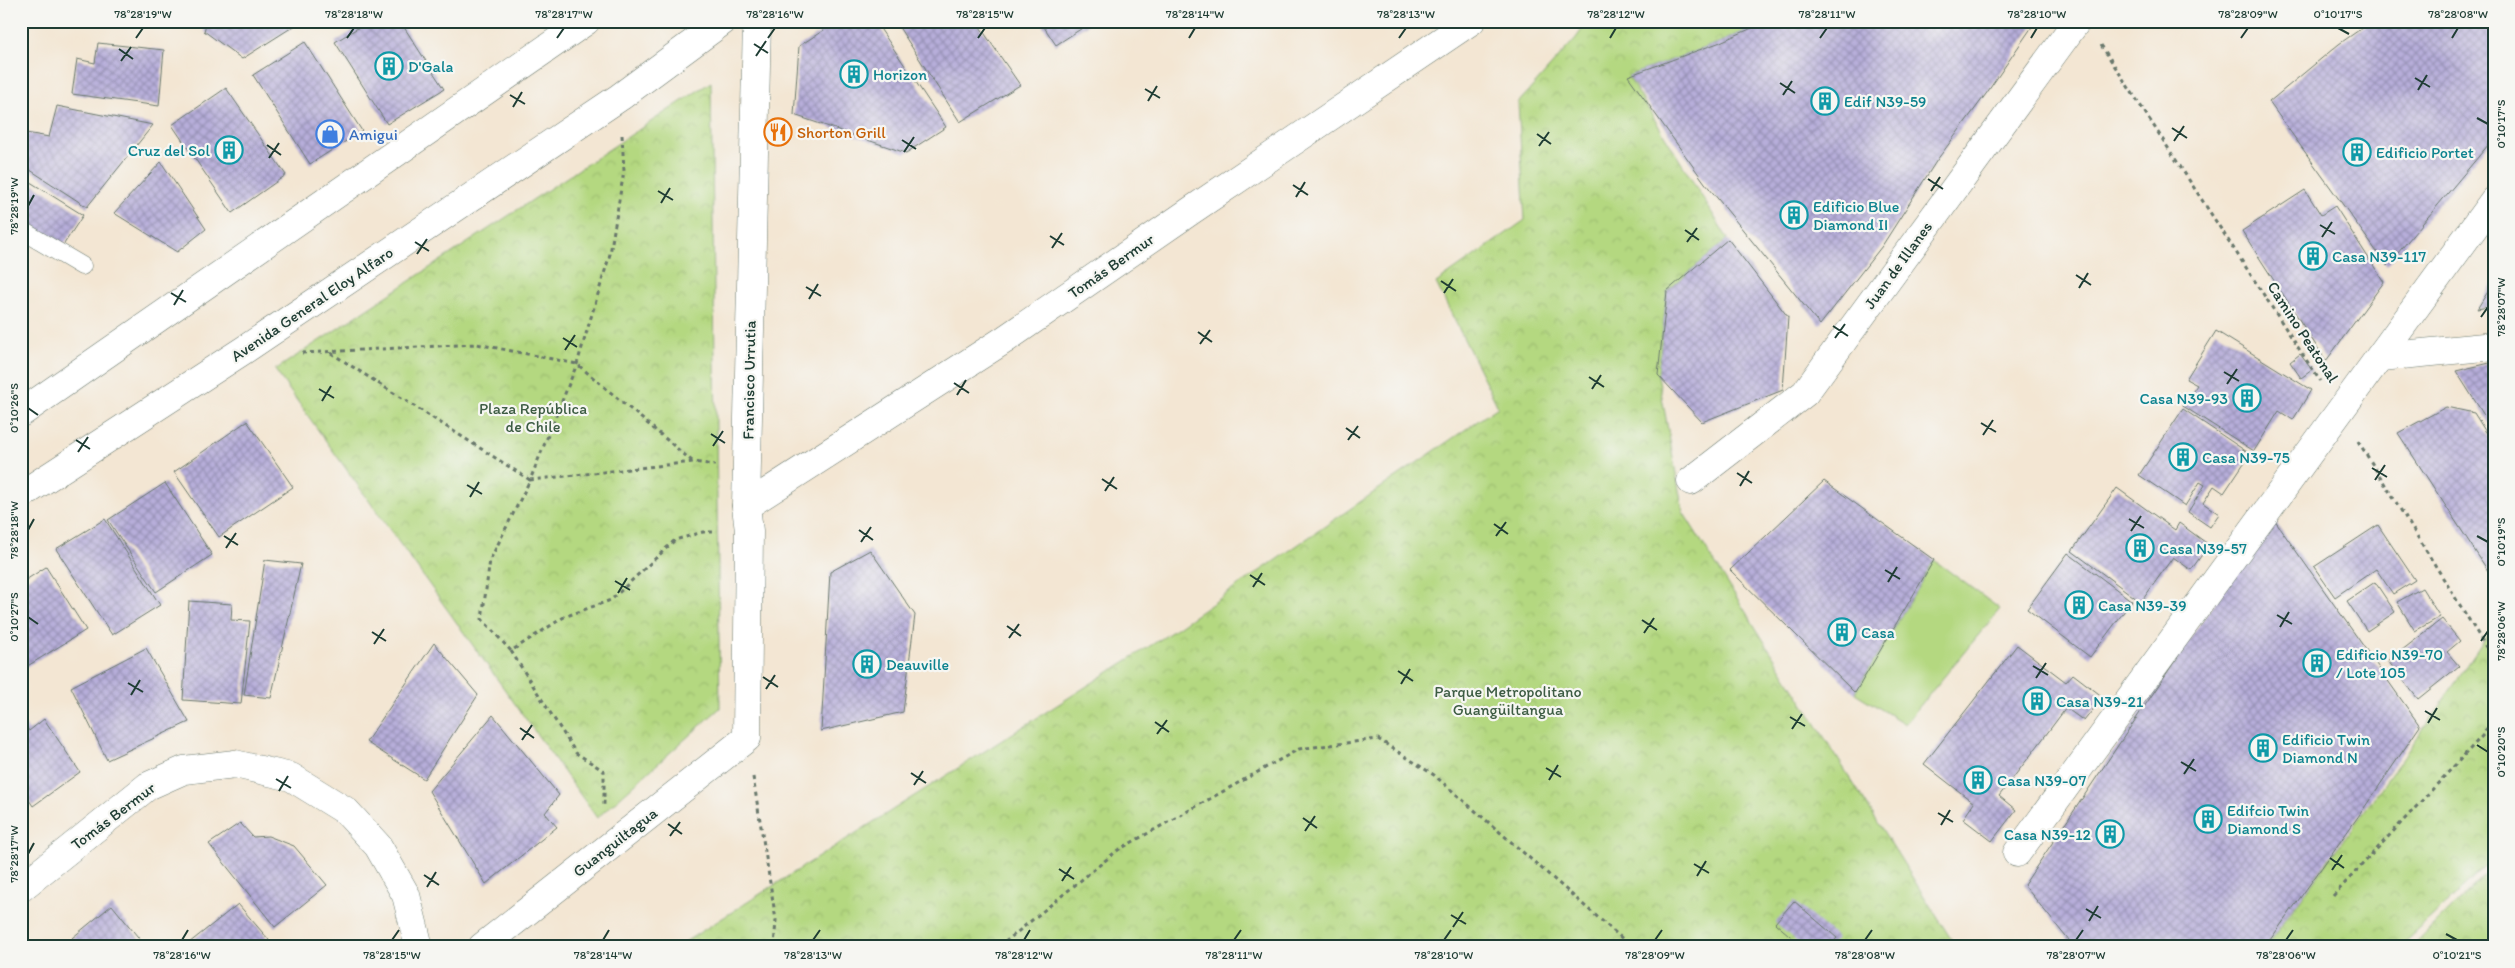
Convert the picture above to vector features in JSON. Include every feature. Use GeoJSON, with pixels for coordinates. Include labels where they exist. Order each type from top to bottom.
{"type":"FeatureCollection","features":[{"type":"Feature","properties":{"kind":"street"},"geometry":{"type":"LineString","coordinates":[[21,413],[586,21]]}},
{"type":"Feature","properties":{"kind":"street","name":"Avenida General Eloy Alfaro"},"geometry":{"type":"LineString","coordinates":[[21,495],[244,350],[620,97],[723,21]]}},
{"type":"Feature","properties":{"kind":"street","name":"Francisco Urrutia"},"geometry":{"type":"LineString","coordinates":[[747,738],[747,467],[757,21]]}},
{"type":"Feature","properties":{"kind":"street","name":"Tomás Bermur"},"geometry":{"type":"LineString","coordinates":[[747,518],[1192,210],[1471,21]]}},
{"type":"Feature","properties":{"kind":"street","name":"Juan de Illanes"},"geometry":{"type":"LineString","coordinates":[[1692,481],[1805,393],[2087,30]]}},
{"type":"Feature","properties":{"kind":"street"},"geometry":{"type":"LineString","coordinates":[[2017,853],[2494,200]]}},
{"type":"Feature","properties":{"kind":"street"},"geometry":{"type":"LineString","coordinates":[[2381,357],[2494,346]]}},
{"type":"Feature","properties":{"kind":"street","name":"Guanguiltagua"},"geometry":{"type":"LineString","coordinates":[[482,947],[747,738]]}},
{"type":"Feature","properties":{"kind":"street","name":"Tomás Bermur"},"geometry":{"type":"LineString","coordinates":[[21,888],[148,786],[184,770],[235,764],[291,777],[346,811],[378,846],[406,894],[419,947]]}},
{"type":"Feature","properties":{"kind":"lane"},"geometry":{"type":"LineString","coordinates":[[21,230],[82,266]]}},
{"type":"Feature","properties":{"kind":"path","name":"Camino Peatonal"},"geometry":{"type":"LineString","coordinates":[[2087,30],[2340,411],[2494,660]]}},
{"type":"Feature","properties":{"kind":"path"},"geometry":{"type":"LineString","coordinates":[[598,855],[604,807],[604,770],[576,752],[511,651],[482,619],[490,560],[530,480],[578,364],[610,254],[624,170],[620,97]]}},
{"type":"Feature","properties":{"kind":"path"},"geometry":{"type":"LineString","coordinates":[[298,353],[331,353],[477,344],[578,364],[693,462]]}},
{"type":"Feature","properties":{"kind":"path"},"geometry":{"type":"LineString","coordinates":[[331,353],[530,480],[693,462],[747,467]]}},
{"type":"Feature","properties":{"kind":"path"},"geometry":{"type":"LineString","coordinates":[[511,651],[564,617],[612,600],[675,540],[747,518]]}},
{"type":"Feature","properties":{"kind":"path"},"geometry":{"type":"LineString","coordinates":[[2333,896],[2483,735],[2494,716]]}},
{"type":"Feature","properties":{"kind":"path"},"geometry":{"type":"LineString","coordinates":[[747,738],[776,920],[774,947]]}},
{"type":"Feature","properties":{"kind":"path"},"geometry":{"type":"LineString","coordinates":[[999,947],[1118,850],[1299,749],[1378,739],[1434,775],[1632,947]]}},
{"type":"Feature","properties":{"kind":"green space","name":"Parque Metropolitano Guangüiltangua"},"geometry":{"type":"Polygon","coordinates":[[[1588,21],[1768,21],[1718,43],[1628,76],[1728,239],[1667,291],[1658,375],[1683,512],[1956,947],[677,947],[1164,637],[1498,407],[1436,283],[1525,220],[1518,103],[1576,38],[1588,21]]]}},
{"type":"Feature","properties":{"kind":"green space","name":"Plaza República de Chile"},"geometry":{"type":"Polygon","coordinates":[[[711,82],[720,708],[597,818],[275,370],[711,82]]]}},
{"type":"Feature","properties":{"kind":"green space"},"geometry":{"type":"Polygon","coordinates":[[[1934,560],[2000,609],[1905,724],[1855,693],[1934,560]]]}},
{"type":"Feature","properties":{"kind":"green space"},"geometry":{"type":"Polygon","coordinates":[[[2491,630],[2494,630],[2494,859],[2399,947],[2266,947],[2408,750],[2491,630]]]}},
{"type":"Feature","properties":{"kind":"green space"},"geometry":{"type":"Polygon","coordinates":[[[2494,866],[2494,947],[2412,947],[2494,866]]]}},
{"type":"Feature","properties":{"kind":"building"},"geometry":{"type":"Polygon","coordinates":[[[207,21],[302,21],[242,59],[204,31],[207,21]]]}},
{"type":"Feature","properties":{"kind":"building","name":"D'Gala"},"geometry":{"type":"Polygon","coordinates":[[[369,21],[400,21],[444,89],[387,124],[335,42],[369,21]]]}},
{"type":"Feature","properties":{"kind":"building","name":"Horizon"},"geometry":{"type":"Polygon","coordinates":[[[838,21],[875,21],[946,127],[906,153],[794,115],[799,46],[838,21]]]}},
{"type":"Feature","properties":{"kind":"building"},"geometry":{"type":"Polygon","coordinates":[[[895,21],[976,21],[1020,85],[960,122],[895,21]]]}},
{"type":"Feature","properties":{"kind":"building"},"geometry":{"type":"Polygon","coordinates":[[[1040,21],[1093,21],[1056,45],[1040,21]]]}},
{"type":"Feature","properties":{"kind":"building"},"geometry":{"type":"Polygon","coordinates":[[[1768,21],[2036,21],[1986,94],[1937,160],[1882,246],[1820,325],[1705,183],[1628,76],[1718,43],[1768,21]]]}},
{"type":"Feature","properties":{"kind":"building"},"geometry":{"type":"Polygon","coordinates":[[[2372,21],[2494,21],[2494,138],[2387,266],[2269,102],[2339,44],[2372,21]]]}},
{"type":"Feature","properties":{"kind":"building"},"geometry":{"type":"Polygon","coordinates":[[[305,42],[362,131],[310,164],[253,75],[305,42]]]}},
{"type":"Feature","properties":{"kind":"building"},"geometry":{"type":"Polygon","coordinates":[[[98,43],[164,50],[159,106],[72,94],[77,59],[95,63],[98,43]]]}},
{"type":"Feature","properties":{"kind":"building","name":"Cruz del Sol"},"geometry":{"type":"Polygon","coordinates":[[[226,88],[286,175],[232,213],[172,125],[226,88]]]}},
{"type":"Feature","properties":{"kind":"building"},"geometry":{"type":"Polygon","coordinates":[[[57,106],[153,125],[87,207],[21,164],[26,133],[49,137],[57,106]]]}},
{"type":"Feature","properties":{"kind":"building"},"geometry":{"type":"Polygon","coordinates":[[[161,162],[206,229],[177,252],[114,213],[161,162]]]}},
{"type":"Feature","properties":{"kind":"building"},"geometry":{"type":"Polygon","coordinates":[[[27,180],[83,215],[62,247],[21,221],[21,190],[27,180]]]}},
{"type":"Feature","properties":{"kind":"building","name":"Casa N39-117"},"geometry":{"type":"Polygon","coordinates":[[[2305,190],[2321,215],[2335,206],[2384,282],[2326,361],[2242,231],[2305,190]]]}},
{"type":"Feature","properties":{"kind":"building"},"geometry":{"type":"Polygon","coordinates":[[[1728,239],[1788,317],[1783,390],[1702,422],[1658,375],[1667,291],[1728,239]]]}},
{"type":"Feature","properties":{"kind":"building"},"geometry":{"type":"Polygon","coordinates":[[[2494,282],[2494,306],[2477,309],[2494,282]]]}},
{"type":"Feature","properties":{"kind":"building","name":"Casa N39-93"},"geometry":{"type":"Polygon","coordinates":[[[2216,331],[2311,390],[2293,420],[2279,411],[2254,451],[2183,406],[2197,385],[2186,379],[2216,331]]]}},
{"type":"Feature","properties":{"kind":"building"},"geometry":{"type":"Polygon","coordinates":[[[2300,354],[2312,370],[2301,378],[2290,362],[2300,354]]]}},
{"type":"Feature","properties":{"kind":"building"},"geometry":{"type":"Polygon","coordinates":[[[2494,362],[2494,431],[2456,371],[2494,362]]]}},
{"type":"Feature","properties":{"kind":"building"},"geometry":{"type":"Polygon","coordinates":[[[2446,407],[2474,413],[2494,445],[2494,580],[2398,433],[2446,407]]]}},
{"type":"Feature","properties":{"kind":"building","name":"Casa N39-75"},"geometry":{"type":"Polygon","coordinates":[[[2183,409],[2250,454],[2224,493],[2214,486],[2203,503],[2219,514],[2210,527],[2188,512],[2205,485],[2200,482],[2185,506],[2139,475],[2183,409]]]}},
{"type":"Feature","properties":{"kind":"building"},"geometry":{"type":"Polygon","coordinates":[[[247,421],[293,487],[219,537],[174,472],[247,421]]]}},
{"type":"Feature","properties":{"kind":"building","name":"Casa"},"geometry":{"type":"Polygon","coordinates":[[[1824,481],[1934,560],[1855,693],[1730,570],[1824,481]]]}},
{"type":"Feature","properties":{"kind":"building"},"geometry":{"type":"Polygon","coordinates":[[[165,483],[212,555],[156,592],[108,520],[165,483]]]}},
{"type":"Feature","properties":{"kind":"building","name":"Casa N39-57"},"geometry":{"type":"Polygon","coordinates":[[[2117,488],[2175,530],[2179,523],[2209,545],[2191,570],[2173,557],[2141,602],[2072,551],[2117,488]]]}},
{"type":"Feature","properties":{"kind":"building"},"geometry":{"type":"Polygon","coordinates":[[[2272,517],[2420,726],[2265,947],[2074,947],[2024,885],[2272,517]]]}},
{"type":"Feature","properties":{"kind":"building"},"geometry":{"type":"Polygon","coordinates":[[[105,519],[160,605],[112,635],[56,549],[105,519]]]}},
{"type":"Feature","properties":{"kind":"building"},"geometry":{"type":"Polygon","coordinates":[[[2378,525],[2415,580],[2393,594],[2376,569],[2335,597],[2314,567],[2378,525]]]}},
{"type":"Feature","properties":{"kind":"building","name":"Deauville"},"geometry":{"type":"Polygon","coordinates":[[[870,550],[915,615],[903,712],[821,731],[830,572],[870,550]]]}},
{"type":"Feature","properties":{"kind":"building","name":"Casa N39-39"},"geometry":{"type":"Polygon","coordinates":[[[2068,553],[2132,601],[2090,657],[2027,609],[2068,553]]]}},
{"type":"Feature","properties":{"kind":"building"},"geometry":{"type":"Polygon","coordinates":[[[265,560],[301,564],[271,698],[244,695],[265,560]]]}},
{"type":"Feature","properties":{"kind":"building"},"geometry":{"type":"Polygon","coordinates":[[[46,567],[86,630],[21,670],[21,583],[46,567]]]}},
{"type":"Feature","properties":{"kind":"building"},"geometry":{"type":"Polygon","coordinates":[[[2375,582],[2395,612],[2367,631],[2347,601],[2375,582]]]}},
{"type":"Feature","properties":{"kind":"building"},"geometry":{"type":"Polygon","coordinates":[[[2422,588],[2440,617],[2415,631],[2397,602],[2422,588]]]}},
{"type":"Feature","properties":{"kind":"building"},"geometry":{"type":"Polygon","coordinates":[[[189,601],[232,604],[231,620],[250,621],[241,704],[183,700],[189,601]]]}},
{"type":"Feature","properties":{"kind":"building"},"geometry":{"type":"Polygon","coordinates":[[[2442,619],[2460,641],[2447,652],[2459,666],[2418,699],[2388,661],[2442,619]]]}},
{"type":"Feature","properties":{"kind":"building"},"geometry":{"type":"Polygon","coordinates":[[[434,643],[478,695],[424,779],[366,742],[434,643]]]}},
{"type":"Feature","properties":{"kind":"building"},"geometry":{"type":"Polygon","coordinates":[[[2017,645],[2066,682],[2073,674],[2103,697],[2084,721],[2066,708],[1999,796],[2016,810],[1992,841],[1963,819],[1974,803],[1924,764],[2017,645]]]}},
{"type":"Feature","properties":{"kind":"building"},"geometry":{"type":"Polygon","coordinates":[[[146,648],[189,722],[107,760],[71,687],[146,648]]]}},
{"type":"Feature","properties":{"kind":"building"},"geometry":{"type":"Polygon","coordinates":[[[493,715],[559,795],[545,813],[557,827],[486,884],[429,791],[493,715]]]}},
{"type":"Feature","properties":{"kind":"building"},"geometry":{"type":"Polygon","coordinates":[[[44,719],[80,772],[33,806],[29,800],[21,805],[21,727],[25,725],[29,731],[44,719]]]}},
{"type":"Feature","properties":{"kind":"building"},"geometry":{"type":"Polygon","coordinates":[[[240,823],[253,837],[268,836],[294,846],[327,885],[275,927],[209,844],[240,823]]]}},
{"type":"Feature","properties":{"kind":"building"},"geometry":{"type":"Polygon","coordinates":[[[1794,901],[1837,938],[1829,947],[1803,947],[1775,923],[1794,901]]]}},
{"type":"Feature","properties":{"kind":"building"},"geometry":{"type":"Polygon","coordinates":[[[238,904],[269,940],[261,947],[184,947],[238,904]]]}},
{"type":"Feature","properties":{"kind":"building"},"geometry":{"type":"Polygon","coordinates":[[[112,905],[146,947],[79,947],[72,938],[112,905]]]}},
{"type":"Feature","properties":{"kind":"place","name":"D'Gala"},"geometry":{"type":"Point","coordinates":[389,66]}},
{"type":"Feature","properties":{"kind":"place","name":"Horizon"},"geometry":{"type":"Point","coordinates":[854,74]}},
{"type":"Feature","properties":{"kind":"place","name":"Edif N39-59"},"geometry":{"type":"Point","coordinates":[1825,101]}},
{"type":"Feature","properties":{"kind":"place","name":"Shorton Grill"},"geometry":{"type":"Point","coordinates":[778,132]}},
{"type":"Feature","properties":{"kind":"place","name":"Amigui"},"geometry":{"type":"Point","coordinates":[330,134]}},
{"type":"Feature","properties":{"kind":"place","name":"Cruz del Sol"},"geometry":{"type":"Point","coordinates":[229,150]}},
{"type":"Feature","properties":{"kind":"place","name":"Edificio Portet"},"geometry":{"type":"Point","coordinates":[2357,152]}},
{"type":"Feature","properties":{"kind":"place","name":"Edificio Blue Diamond II"},"geometry":{"type":"Point","coordinates":[1794,215]}},
{"type":"Feature","properties":{"kind":"place","name":"Casa N39-117"},"geometry":{"type":"Point","coordinates":[2313,256]}},
{"type":"Feature","properties":{"kind":"place","name":"Casa N39-93"},"geometry":{"type":"Point","coordinates":[2247,398]}},
{"type":"Feature","properties":{"kind":"place","name":"Casa N39-75"},"geometry":{"type":"Point","coordinates":[2183,457]}},
{"type":"Feature","properties":{"kind":"place","name":"Casa N39-57"},"geometry":{"type":"Point","coordinates":[2140,548]}},
{"type":"Feature","properties":{"kind":"place","name":"Casa N39-39"},"geometry":{"type":"Point","coordinates":[2079,605]}},
{"type":"Feature","properties":{"kind":"place","name":"Casa"},"geometry":{"type":"Point","coordinates":[1842,632]}},
{"type":"Feature","properties":{"kind":"place","name":"Edificio N39-70 / Lote 105"},"geometry":{"type":"Point","coordinates":[2317,663]}},
{"type":"Feature","properties":{"kind":"place","name":"Deauville"},"geometry":{"type":"Point","coordinates":[867,664]}},
{"type":"Feature","properties":{"kind":"place","name":"Casa N39-21"},"geometry":{"type":"Point","coordinates":[2037,701]}},
{"type":"Feature","properties":{"kind":"place","name":"Edificio Twin Diamond N"},"geometry":{"type":"Point","coordinates":[2263,748]}},
{"type":"Feature","properties":{"kind":"place","name":"Casa N39-07"},"geometry":{"type":"Point","coordinates":[1978,780]}},
{"type":"Feature","properties":{"kind":"place","name":"Edifcio Twin Diamond S"},"geometry":{"type":"Point","coordinates":[2208,819]}},
{"type":"Feature","properties":{"kind":"place","name":"Casa N39-12"},"geometry":{"type":"Point","coordinates":[2110,834]}}]}
